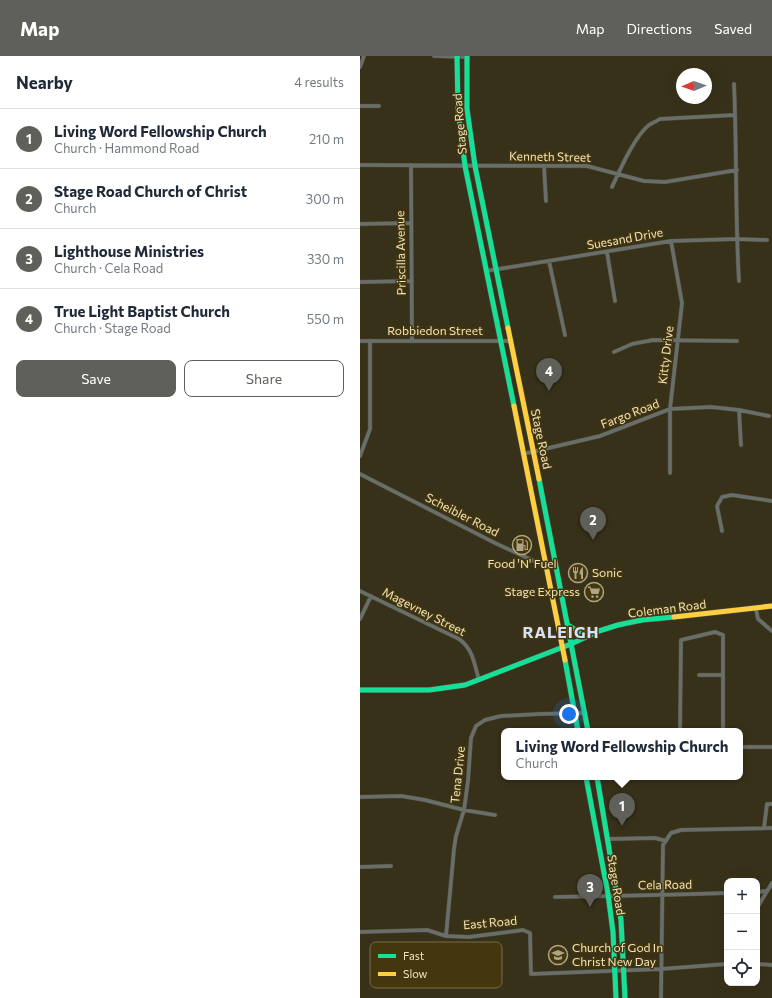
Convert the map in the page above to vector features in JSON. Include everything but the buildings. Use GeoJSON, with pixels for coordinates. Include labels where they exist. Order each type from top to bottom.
{"type":"FeatureCollection","features":[{"type":"Feature","properties":{"kind":"main road","name":"Stage Road"},"geometry":{"type":"LineString","coordinates":[[457,56],[458,109],[465,166],[547,567],[578,728]]}},
{"type":"Feature","properties":{"kind":"main road","name":"Stage Road"},"geometry":{"type":"LineString","coordinates":[[467,56],[467,109],[475,166],[557,568],[588,728]]}},
{"type":"Feature","properties":{"kind":"main road","name":"Coleman Road"},"geometry":{"type":"LineString","coordinates":[[360,690],[428,690],[465,685],[618,625],[642,620],[756,609],[772,606]]}},
{"type":"Feature","properties":{"kind":"main road"},"geometry":{"type":"LineString","coordinates":[[568,625],[577,631],[593,634]]}},
{"type":"Feature","properties":{"kind":"main road","name":"Stage Road"},"geometry":{"type":"LineString","coordinates":[[587,780],[608,895],[613,932],[616,998]]}},
{"type":"Feature","properties":{"kind":"main road","name":"Stage Road"},"geometry":{"type":"LineString","coordinates":[[598,780],[618,895],[622,931],[625,998]]}},
{"type":"Feature","properties":{"kind":"street"},"geometry":{"type":"LineString","coordinates":[[360,67],[364,56]]}},
{"type":"Feature","properties":{"kind":"street"},"geometry":{"type":"LineString","coordinates":[[434,56],[467,56]]}},
{"type":"Feature","properties":{"kind":"street"},"geometry":{"type":"LineString","coordinates":[[734,84],[737,170],[736,239],[739,281]]}},
{"type":"Feature","properties":{"kind":"street"},"geometry":{"type":"LineString","coordinates":[[360,106],[379,106]]}},
{"type":"Feature","properties":{"kind":"street"},"geometry":{"type":"LineString","coordinates":[[612,187],[637,139],[649,125],[660,120],[735,115]]}},
{"type":"Feature","properties":{"kind":"street","name":"Kenneth Street"},"geometry":{"type":"LineString","coordinates":[[360,165],[587,166],[644,181],[665,182],[737,170]]}},
{"type":"Feature","properties":{"kind":"street","name":"Priscilla Avenue"},"geometry":{"type":"LineString","coordinates":[[411,165],[412,340]]}},
{"type":"Feature","properties":{"kind":"street"},"geometry":{"type":"LineString","coordinates":[[544,166],[546,201]]}},
{"type":"Feature","properties":{"kind":"street"},"geometry":{"type":"LineString","coordinates":[[360,224],[411,223]]}},
{"type":"Feature","properties":{"kind":"street","name":"Suesand Drive"},"geometry":{"type":"LineString","coordinates":[[486,270],[671,241],[736,239],[767,240]]}},
{"type":"Feature","properties":{"kind":"street","name":"Kitty Drive"},"geometry":{"type":"LineString","coordinates":[[670,474],[670,409],[682,303],[671,241]]}},
{"type":"Feature","properties":{"kind":"street"},"geometry":{"type":"LineString","coordinates":[[607,252],[615,301]]}},
{"type":"Feature","properties":{"kind":"street"},"geometry":{"type":"LineString","coordinates":[[549,261],[565,335]]}},
{"type":"Feature","properties":{"kind":"street"},"geometry":{"type":"LineString","coordinates":[[360,282],[412,281]]}},
{"type":"Feature","properties":{"kind":"street"},"geometry":{"type":"LineString","coordinates":[[614,352],[632,344],[653,340],[737,341]]}},
{"type":"Feature","properties":{"kind":"street","name":"Robbiedon Street"},"geometry":{"type":"LineString","coordinates":[[360,341],[510,341]]}},
{"type":"Feature","properties":{"kind":"street"},"geometry":{"type":"LineString","coordinates":[[360,456],[370,429],[370,341]]}},
{"type":"Feature","properties":{"kind":"street","name":"Fargo Road"},"geometry":{"type":"LineString","coordinates":[[523,454],[600,436],[670,409],[711,407],[740,410],[769,416]]}},
{"type":"Feature","properties":{"kind":"street"},"geometry":{"type":"LineString","coordinates":[[740,410],[741,445]]}},
{"type":"Feature","properties":{"kind":"street","name":"Scheibler Road"},"geometry":{"type":"LineString","coordinates":[[360,474],[491,541],[547,567],[557,568]]}},
{"type":"Feature","properties":{"kind":"street"},"geometry":{"type":"LineString","coordinates":[[722,531],[717,506],[722,497],[732,496],[772,501]]}},
{"type":"Feature","properties":{"kind":"street","name":"Magevney Street"},"geometry":{"type":"LineString","coordinates":[[360,591],[466,644],[470,651],[478,680]]}},
{"type":"Feature","properties":{"kind":"street"},"geometry":{"type":"LineString","coordinates":[[360,619],[371,596]]}},
{"type":"Feature","properties":{"kind":"street"},"geometry":{"type":"LineString","coordinates":[[756,609],[758,619],[772,631]]}},
{"type":"Feature","properties":{"kind":"street"},"geometry":{"type":"LineString","coordinates":[[680,728],[681,640],[715,632],[723,635],[723,728]]}},
{"type":"Feature","properties":{"kind":"street"},"geometry":{"type":"LineString","coordinates":[[699,675],[723,674]]}},
{"type":"Feature","properties":{"kind":"street","name":"Tena Drive"},"geometry":{"type":"LineString","coordinates":[[446,936],[454,849],[456,836],[464,810],[470,765],[471,738],[476,726],[485,720],[501,716],[585,713]]}},
{"type":"Feature","properties":{"kind":"street"},"geometry":{"type":"LineString","coordinates":[[743,746],[772,747]]}},
{"type":"Feature","properties":{"kind":"street"},"geometry":{"type":"LineString","coordinates":[[360,796],[401,796],[425,800],[464,810],[495,815]]}},
{"type":"Feature","properties":{"kind":"street"},"geometry":{"type":"LineString","coordinates":[[764,828],[767,804],[772,804]]}},
{"type":"Feature","properties":{"kind":"street"},"geometry":{"type":"LineString","coordinates":[[661,998],[663,844],[671,833],[680,830],[772,828]]}},
{"type":"Feature","properties":{"kind":"street"},"geometry":{"type":"LineString","coordinates":[[608,839],[655,838],[666,841]]}},
{"type":"Feature","properties":{"kind":"street"},"geometry":{"type":"LineString","coordinates":[[360,867],[391,866]]}},
{"type":"Feature","properties":{"kind":"street"},"geometry":{"type":"LineString","coordinates":[[760,902],[772,883]]}},
{"type":"Feature","properties":{"kind":"street"},"geometry":{"type":"LineString","coordinates":[[760,892],[766,891]]}},
{"type":"Feature","properties":{"kind":"street","name":"Cela Road"},"geometry":{"type":"LineString","coordinates":[[556,897],[608,895],[662,896],[724,893]]}},
{"type":"Feature","properties":{"kind":"street","name":"East Road"},"geometry":{"type":"LineString","coordinates":[[360,932],[428,930],[446,936],[469,937],[523,930],[530,933],[531,974],[661,969],[724,964]]}},
{"type":"Feature","properties":{"kind":"street"},"geometry":{"type":"LineString","coordinates":[[760,964],[772,965]]}},
{"type":"Feature","properties":{"kind":"traffic: fast"},"geometry":{"type":"LineString","coordinates":[[457,56],[458,109],[465,166],[514,406]]}},
{"type":"Feature","properties":{"kind":"traffic: fast"},"geometry":{"type":"LineString","coordinates":[[467,56],[467,109],[475,166],[508,328]]}},
{"type":"Feature","properties":{"kind":"traffic: fast"},"geometry":{"type":"LineString","coordinates":[[539,479],[587,728]]}},
{"type":"Feature","properties":{"kind":"traffic: fast"},"geometry":{"type":"LineString","coordinates":[[360,690],[429,690],[465,685],[571,644],[599,631],[642,620],[674,617]]}},
{"type":"Feature","properties":{"kind":"traffic: fast"},"geometry":{"type":"LineString","coordinates":[[568,625],[577,631],[593,634]]}},
{"type":"Feature","properties":{"kind":"traffic: fast"},"geometry":{"type":"LineString","coordinates":[[565,660],[577,728]]}},
{"type":"Feature","properties":{"kind":"traffic: fast"},"geometry":{"type":"LineString","coordinates":[[587,780],[608,894],[613,932],[616,998]]}},
{"type":"Feature","properties":{"kind":"traffic: fast"},"geometry":{"type":"LineString","coordinates":[[598,780],[621,920],[625,998]]}},
{"type":"Feature","properties":{"kind":"traffic: slow"},"geometry":{"type":"LineString","coordinates":[[508,328],[539,479]]}},
{"type":"Feature","properties":{"kind":"traffic: slow"},"geometry":{"type":"LineString","coordinates":[[514,406],[565,660]]}},
{"type":"Feature","properties":{"kind":"traffic: slow"},"geometry":{"type":"LineString","coordinates":[[674,617],[772,606]]}},
{"type":"Feature","properties":{"kind":"place","name":"True Light Baptist Church"},"geometry":{"type":"Point","coordinates":[549,391]}},
{"type":"Feature","properties":{"kind":"place","name":"Stage Road Church of Christ"},"geometry":{"type":"Point","coordinates":[593,540]}},
{"type":"Feature","properties":{"kind":"place","name":"Food 'N' Fuel"},"geometry":{"type":"Point","coordinates":[522,545]}},
{"type":"Feature","properties":{"kind":"place","name":"Sonic"},"geometry":{"type":"Point","coordinates":[578,573]}},
{"type":"Feature","properties":{"kind":"place","name":"Stage Express"},"geometry":{"type":"Point","coordinates":[594,592]}},
{"type":"Feature","properties":{"kind":"place","name":"Living Word Fellowship Church"},"geometry":{"type":"Point","coordinates":[622,826]}},
{"type":"Feature","properties":{"kind":"place","name":"Lighthouse Ministries"},"geometry":{"type":"Point","coordinates":[590,907]}},
{"type":"Feature","properties":{"kind":"place","name":"Church of God In Christ New Day"},"geometry":{"type":"Point","coordinates":[558,955]}},
{"type":"Feature","properties":{"kind":"district","name":"RALEIGH"},"geometry":{"type":"Point","coordinates":[561,632]}}]}
